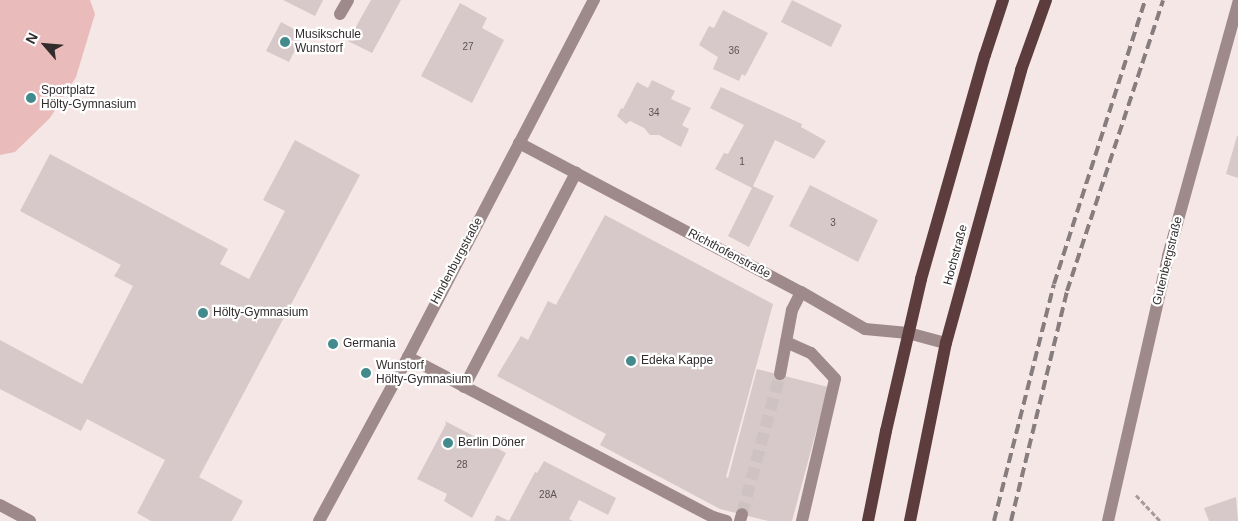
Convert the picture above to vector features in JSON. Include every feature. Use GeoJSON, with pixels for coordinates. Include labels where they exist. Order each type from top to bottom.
{"type":"FeatureCollection","features":[{"type":"Feature","properties":{"kind":"main road"},"geometry":{"type":"LineString","coordinates":[[868,521],[908,333],[937,223],[1003,0]]}},
{"type":"Feature","properties":{"kind":"main road","name":"Hochstraße"},"geometry":{"type":"LineString","coordinates":[[910,521],[946,343],[1021,70],[1046,0]]}},
{"type":"Feature","properties":{"kind":"street"},"geometry":{"type":"LineString","coordinates":[[340,14],[348,0]]}},
{"type":"Feature","properties":{"kind":"street","name":"Hindenburgstraße"},"geometry":{"type":"LineString","coordinates":[[319,521],[408,357],[594,0]]}},
{"type":"Feature","properties":{"kind":"street","name":"Gutenbergstraße"},"geometry":{"type":"LineString","coordinates":[[1108,521],[1117,474],[1168,256],[1238,3]]}},
{"type":"Feature","properties":{"kind":"street","name":"Richthofenstraße"},"geometry":{"type":"LineString","coordinates":[[519,143],[801,292],[864,328],[908,333],[946,343]]}},
{"type":"Feature","properties":{"kind":"street"},"geometry":{"type":"LineString","coordinates":[[464,387],[576,172]]}},
{"type":"Feature","properties":{"kind":"street"},"geometry":{"type":"LineString","coordinates":[[780,374],[792,310],[801,292]]}},
{"type":"Feature","properties":{"kind":"street"},"geometry":{"type":"LineString","coordinates":[[786,342],[811,353],[835,379],[802,521]]}},
{"type":"Feature","properties":{"kind":"street"},"geometry":{"type":"LineString","coordinates":[[408,357],[713,517],[726,521]]}},
{"type":"Feature","properties":{"kind":"street"},"geometry":{"type":"LineString","coordinates":[[0,505],[30,521]]}},
{"type":"Feature","properties":{"kind":"path"},"geometry":{"type":"LineString","coordinates":[[1117,474],[1160,521]]}},
{"type":"Feature","properties":{"kind":"shaded area","name":"Sportplatz Hölty-Gymnasium"},"geometry":{"type":"Polygon","coordinates":[[[0,0],[90,0],[95,14],[76,77],[50,118],[15,152],[0,155],[0,0]]]}},
{"type":"Feature","properties":{"kind":"building"},"geometry":{"type":"Polygon","coordinates":[[[283,0],[323,0],[315,16],[283,0]]]}},
{"type":"Feature","properties":{"kind":"building"},"geometry":{"type":"Polygon","coordinates":[[[371,0],[401,0],[372,53],[348,41],[371,0]]]}},
{"type":"Feature","properties":{"kind":"building"},"geometry":{"type":"Polygon","coordinates":[[[792,0],[842,25],[831,47],[781,22],[792,0]]]}},
{"type":"Feature","properties":{"kind":"building"},"geometry":{"type":"Polygon","coordinates":[[[460,3],[487,18],[482,28],[504,40],[472,103],[421,76],[460,3]]]}},
{"type":"Feature","properties":{"kind":"building"},"geometry":{"type":"Polygon","coordinates":[[[723,10],[768,33],[745,76],[742,74],[739,81],[713,69],[718,57],[699,45],[709,26],[714,28],[723,10]]]}},
{"type":"Feature","properties":{"kind":"building","name":"Musikschule Wunstorf"},"geometry":{"type":"Polygon","coordinates":[[[281,22],[303,34],[289,62],[266,51],[281,22]]]}},
{"type":"Feature","properties":{"kind":"building"},"geometry":{"type":"Polygon","coordinates":[[[652,80],[675,91],[671,99],[691,108],[682,125],[689,129],[681,147],[659,135],[650,135],[644,128],[630,121],[626,124],[617,116],[621,108],[623,109],[637,82],[648,88],[652,80]]]}},
{"type":"Feature","properties":{"kind":"building"},"geometry":{"type":"Polygon","coordinates":[[[721,87],[802,124],[801,127],[826,141],[814,159],[775,140],[753,186],[774,196],[749,247],[728,236],[752,188],[715,169],[724,153],[728,154],[744,125],[710,108],[721,87]]]}},
{"type":"Feature","properties":{"kind":"building"},"geometry":{"type":"Polygon","coordinates":[[[1238,136],[1238,178],[1226,174],[1238,136]]]}},
{"type":"Feature","properties":{"kind":"building","name":"Hölty-Gymnasium"},"geometry":{"type":"Polygon","coordinates":[[[295,140],[360,175],[199,477],[243,501],[232,521],[151,521],[137,513],[165,460],[87,419],[81,431],[0,389],[0,340],[82,384],[133,286],[114,276],[121,265],[20,211],[50,154],[228,249],[220,264],[249,279],[285,211],[263,200],[295,140]]]}},
{"type":"Feature","properties":{"kind":"building"},"geometry":{"type":"Polygon","coordinates":[[[810,185],[878,220],[858,262],[789,226],[810,185]]]}},
{"type":"Feature","properties":{"kind":"building","name":"Edeka Kappe"},"geometry":{"type":"Polygon","coordinates":[[[605,215],[773,304],[726,477],[728,478],[757,369],[828,387],[792,521],[768,521],[720,509],[600,445],[606,434],[497,376],[521,336],[528,340],[548,301],[556,305],[605,215]]]}},
{"type":"Feature","properties":{"kind":"building"},"geometry":{"type":"Polygon","coordinates":[[[445,421],[506,453],[472,518],[444,501],[447,494],[417,479],[446,424],[445,421]]]}},
{"type":"Feature","properties":{"kind":"building"},"geometry":{"type":"Polygon","coordinates":[[[544,461],[616,498],[608,515],[579,500],[569,519],[573,521],[509,521],[535,472],[537,473],[544,461]]]}},
{"type":"Feature","properties":{"kind":"building"},"geometry":{"type":"Polygon","coordinates":[[[1236,497],[1238,521],[1209,521],[1204,508],[1236,497]]]}},
{"type":"Feature","properties":{"kind":"building"},"geometry":{"type":"Polygon","coordinates":[[[497,515],[509,521],[494,521],[497,515]]]}},
{"type":"Feature","properties":{"kind":"tunnel"},"geometry":{"type":"LineString","coordinates":[[742,514],[780,374]]}},
{"type":"Feature","properties":{"kind":"railway"},"geometry":{"type":"LineString","coordinates":[[994,521],[1054,284],[1145,0]]}},
{"type":"Feature","properties":{"kind":"railway"},"geometry":{"type":"LineString","coordinates":[[1011,521],[1067,291],[1163,0]]}},
{"type":"Feature","properties":{"kind":"place","name":"Musikschule Wunstorf"},"geometry":{"type":"Point","coordinates":[285,42]}},
{"type":"Feature","properties":{"kind":"place","name":"Sportplatz Hölty-Gymnasium"},"geometry":{"type":"Point","coordinates":[31,98]}},
{"type":"Feature","properties":{"kind":"place","name":"Hölty-Gymnasium"},"geometry":{"type":"Point","coordinates":[203,313]}},
{"type":"Feature","properties":{"kind":"place","name":"Germania"},"geometry":{"type":"Point","coordinates":[333,344]}},
{"type":"Feature","properties":{"kind":"place","name":"Edeka Kappe"},"geometry":{"type":"Point","coordinates":[631,361]}},
{"type":"Feature","properties":{"kind":"place","name":"Wunstorf Hölty-Gymnasium"},"geometry":{"type":"Point","coordinates":[366,373]}},
{"type":"Feature","properties":{"kind":"place","name":"Berlin Döner"},"geometry":{"type":"Point","coordinates":[448,443]}}]}
